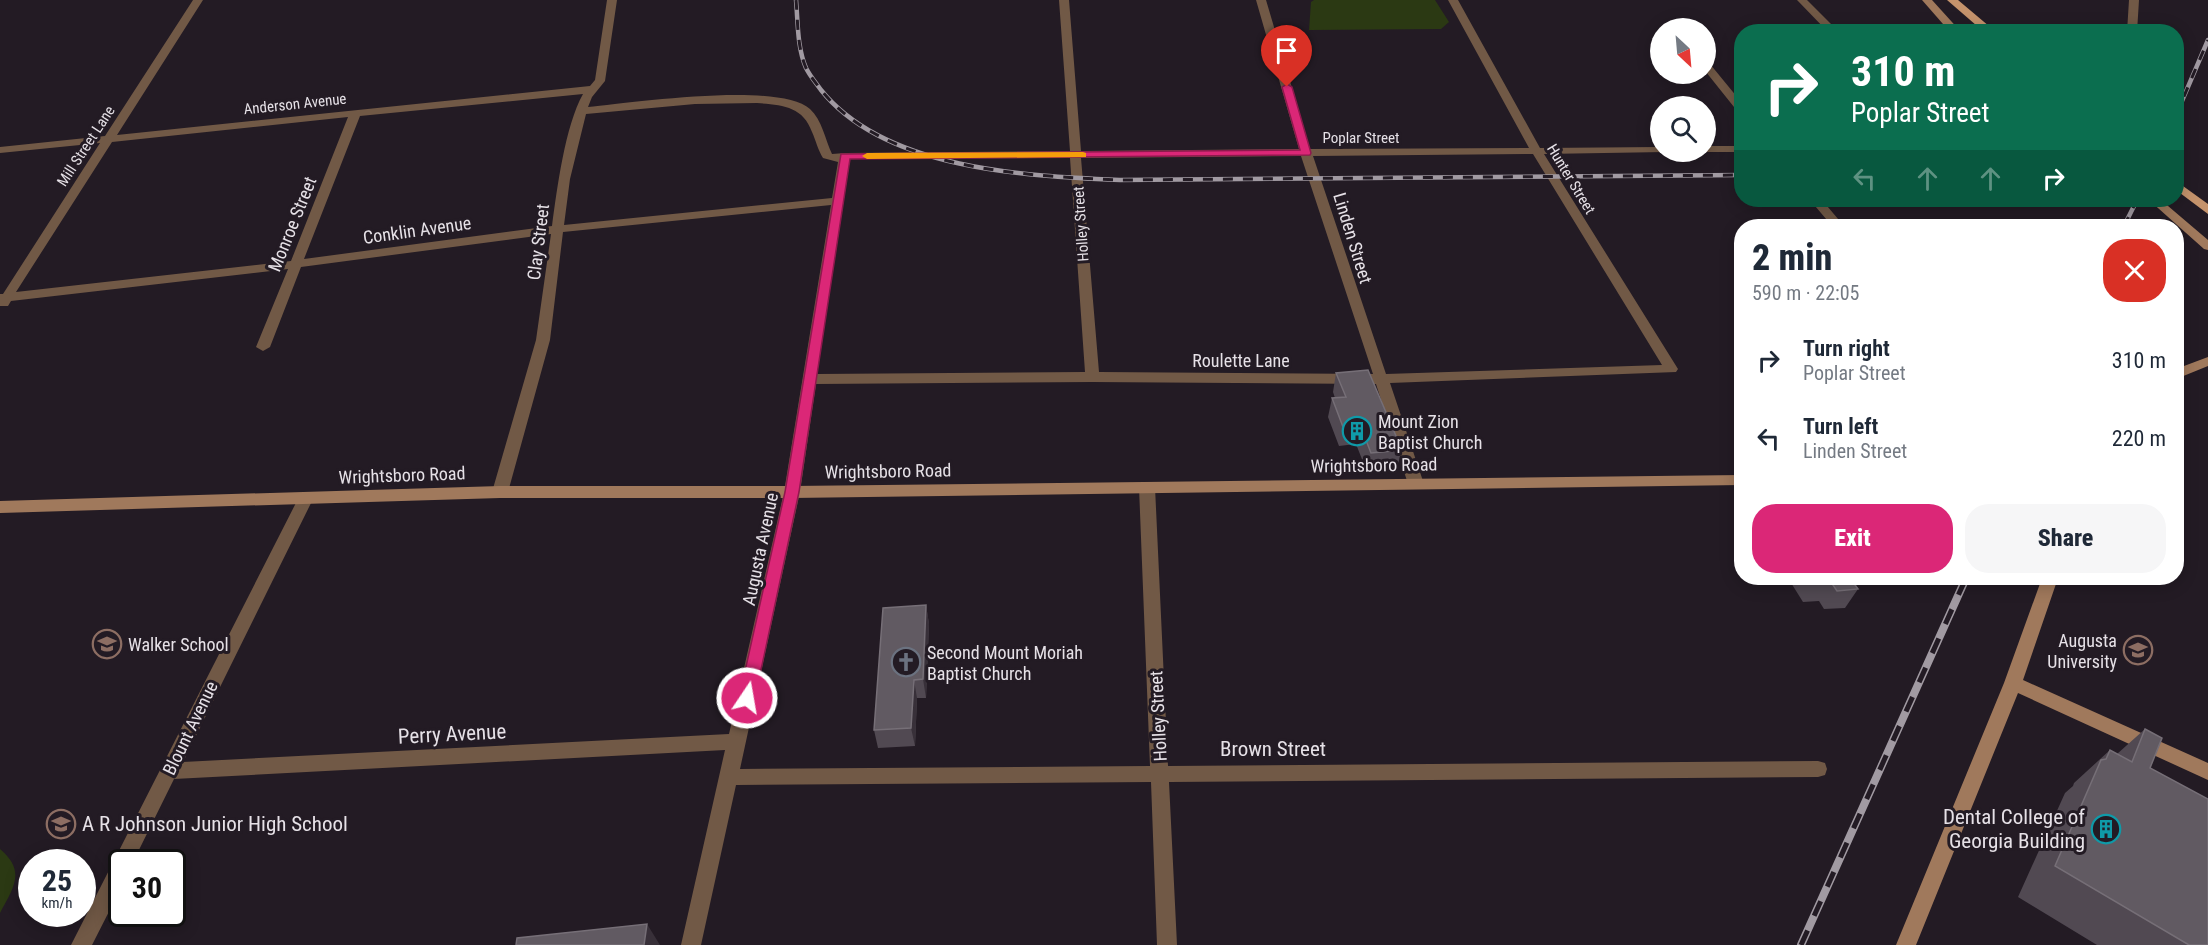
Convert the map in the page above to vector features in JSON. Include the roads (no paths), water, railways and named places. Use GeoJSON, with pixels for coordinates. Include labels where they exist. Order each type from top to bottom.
{"type":"FeatureCollection","features":[{"type":"Feature","properties":{"kind":"main road"},"geometry":{"type":"LineString","coordinates":[[1952,0],[1980,24]]}},
{"type":"Feature","properties":{"kind":"main road"},"geometry":{"type":"LineString","coordinates":[[2184,190],[2208,210]]}},
{"type":"Feature","properties":{"kind":"street","name":"Mill Street Lane"},"geometry":{"type":"LineString","coordinates":[[2,301],[198,0]]}},
{"type":"Feature","properties":{"kind":"street","name":"Clay Street"},"geometry":{"type":"LineString","coordinates":[[500,492],[543,340],[564,179],[581,111],[587,96],[600,81],[612,0]]}},
{"type":"Feature","properties":{"kind":"street","name":"Holley Street"},"geometry":{"type":"LineString","coordinates":[[1064,0],[1092,377]]}},
{"type":"Feature","properties":{"kind":"street","name":"Linden Street"},"geometry":{"type":"LineString","coordinates":[[1261,0],[1306,153],[1416,484]]}},
{"type":"Feature","properties":{"kind":"street","name":"Hunter Street"},"geometry":{"type":"LineString","coordinates":[[1453,0],[1537,152],[1671,369]]}},
{"type":"Feature","properties":{"kind":"street"},"geometry":{"type":"LineString","coordinates":[[1802,0],[1826,24]]}},
{"type":"Feature","properties":{"kind":"street"},"geometry":{"type":"LineString","coordinates":[[1927,0],[1949,24]]}},
{"type":"Feature","properties":{"kind":"street"},"geometry":{"type":"LineString","coordinates":[[2132,24],[2134,0]]}},
{"type":"Feature","properties":{"kind":"street"},"geometry":{"type":"LineString","coordinates":[[1716,78],[1734,100]]}},
{"type":"Feature","properties":{"kind":"street","name":"Anderson Avenue"},"geometry":{"type":"LineString","coordinates":[[0,150],[593,89]]}},
{"type":"Feature","properties":{"kind":"street"},"geometry":{"type":"LineString","coordinates":[[581,111],[735,99],[784,103],[803,109],[816,128],[827,156],[835,159],[845,156]]}},
{"type":"Feature","properties":{"kind":"street","name":"Monroe Street"},"geometry":{"type":"LineString","coordinates":[[263,347],[356,114]]}},
{"type":"Feature","properties":{"kind":"street"},"geometry":{"type":"LineString","coordinates":[[1716,149],[1734,149]]}},
{"type":"Feature","properties":{"kind":"street","name":"Poplar Street"},"geometry":{"type":"LineString","coordinates":[[845,156],[1650,150]]}},
{"type":"Feature","properties":{"kind":"street","name":"Augusta Avenue"},"geometry":{"type":"LineString","coordinates":[[691,945],[792,492],[845,156]]}},
{"type":"Feature","properties":{"kind":"street","name":"Conklin Avenue"},"geometry":{"type":"LineString","coordinates":[[2,301],[559,229],[838,201]]}},
{"type":"Feature","properties":{"kind":"street"},"geometry":{"type":"LineString","coordinates":[[1822,207],[1832,219]]}},
{"type":"Feature","properties":{"kind":"street"},"geometry":{"type":"LineString","coordinates":[[2163,207],[2177,219]]}},
{"type":"Feature","properties":{"kind":"street"},"geometry":{"type":"LineString","coordinates":[[2184,225],[2208,246]]}},
{"type":"Feature","properties":{"kind":"street"},"geometry":{"type":"LineString","coordinates":[[2184,372],[2208,362]]}},
{"type":"Feature","properties":{"kind":"street","name":"Roulette Lane"},"geometry":{"type":"LineString","coordinates":[[810,379],[1092,377],[1381,379],[1671,369]]}},
{"type":"Feature","properties":{"kind":"street","name":"Wrightsboro Road"},"geometry":{"type":"LineString","coordinates":[[0,507],[500,492],[792,492],[1734,480]]}},
{"type":"Feature","properties":{"kind":"street","name":"Holley Street"},"geometry":{"type":"LineString","coordinates":[[1148,487],[1167,945]]}},
{"type":"Feature","properties":{"kind":"street","name":"Blount Avenue"},"geometry":{"type":"LineString","coordinates":[[129,849],[306,497]]}},
{"type":"Feature","properties":{"kind":"street"},"geometry":{"type":"LineString","coordinates":[[1905,945],[2013,683],[2048,585]]}},
{"type":"Feature","properties":{"kind":"street"},"geometry":{"type":"LineString","coordinates":[[2013,683],[2208,772]]}},
{"type":"Feature","properties":{"kind":"street","name":"Perry Avenue"},"geometry":{"type":"LineString","coordinates":[[168,771],[738,741]]}},
{"type":"Feature","properties":{"kind":"street","name":"Brown Street"},"geometry":{"type":"LineString","coordinates":[[729,777],[1161,772],[1818,769]]}},
{"type":"Feature","properties":{"kind":"street","name":"Blount Avenue"},"geometry":{"type":"LineString","coordinates":[[81,945],[108,892]]}},
{"type":"Feature","properties":{"kind":"railway"},"geometry":{"type":"LineString","coordinates":[[796,0],[798,34],[803,60],[821,90],[848,117],[882,137],[919,153],[959,164],[1043,176],[1120,180],[1734,175]]}},
{"type":"Feature","properties":{"kind":"railway"},"geometry":{"type":"LineString","coordinates":[[2184,96],[2208,40]]}},
{"type":"Feature","properties":{"kind":"railway"},"geometry":{"type":"LineString","coordinates":[[2128,219],[2134,207]]}},
{"type":"Feature","properties":{"kind":"railway"},"geometry":{"type":"LineString","coordinates":[[1801,945],[1963,585]]}},
{"type":"Feature","properties":{"kind":"place","name":"Mount Zion Baptist Church"},"geometry":{"type":"Point","coordinates":[1357,431]}},
{"type":"Feature","properties":{"kind":"place","name":"Walker School"},"geometry":{"type":"Point","coordinates":[107,644]}},
{"type":"Feature","properties":{"kind":"place","name":"Augusta University"},"geometry":{"type":"Point","coordinates":[2138,650]}},
{"type":"Feature","properties":{"kind":"place","name":"Second Mount Moriah Baptist Church"},"geometry":{"type":"Point","coordinates":[906,662]}},
{"type":"Feature","properties":{"kind":"place","name":"A R Johnson Junior High School"},"geometry":{"type":"Point","coordinates":[61,824]}},
{"type":"Feature","properties":{"kind":"place","name":"Dental College of Georgia Building"},"geometry":{"type":"Point","coordinates":[2106,829]}}]}
